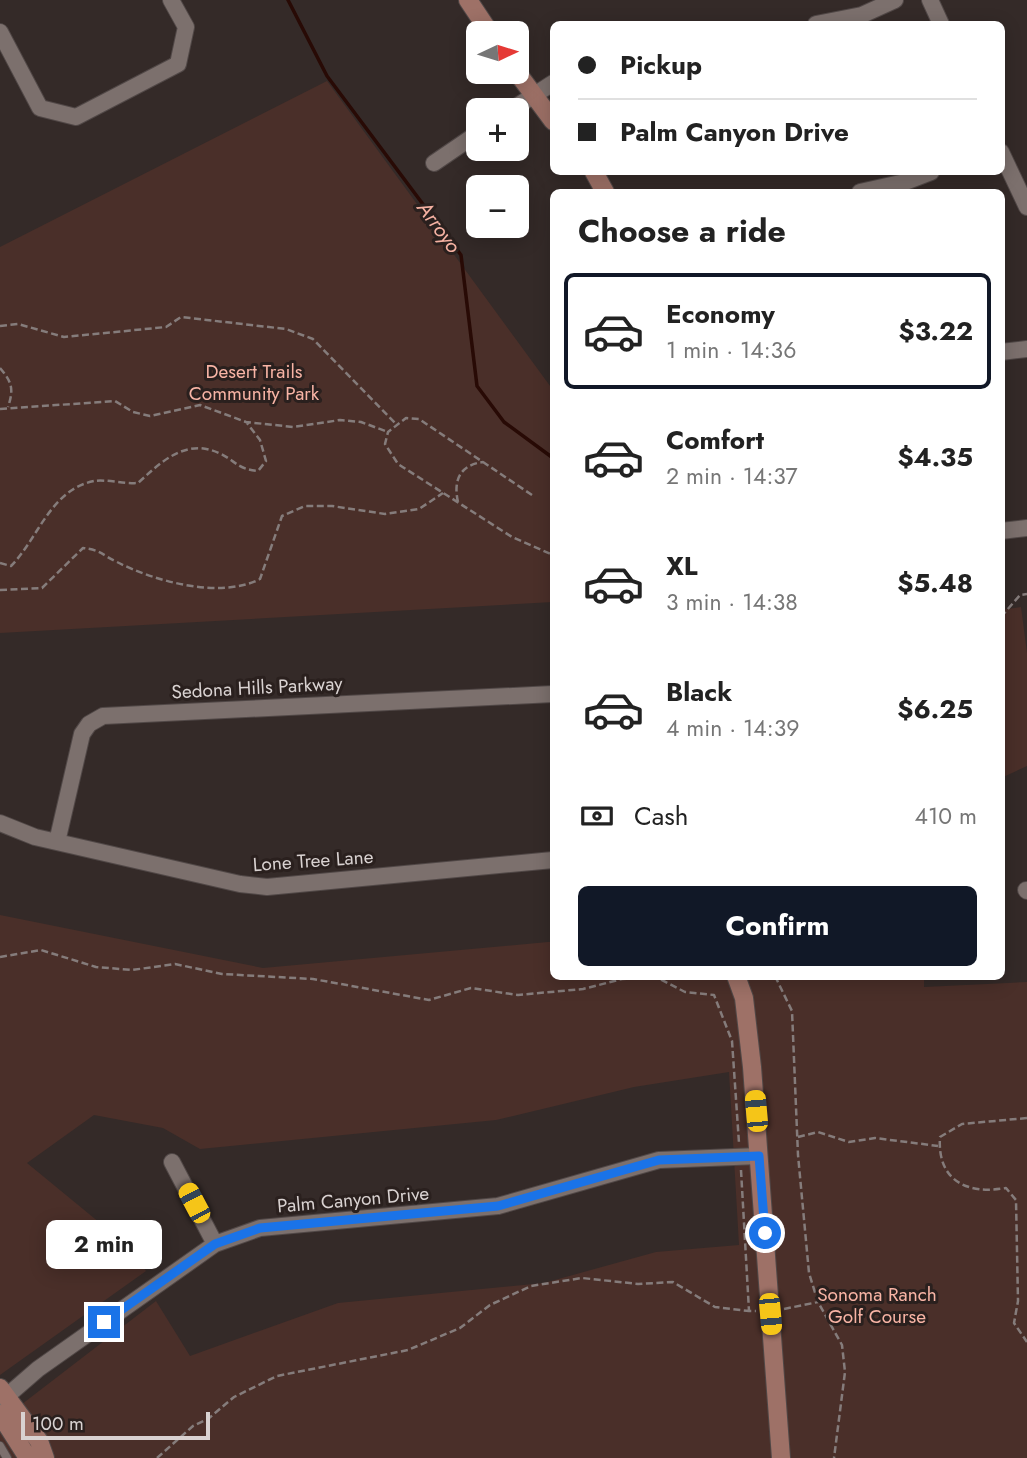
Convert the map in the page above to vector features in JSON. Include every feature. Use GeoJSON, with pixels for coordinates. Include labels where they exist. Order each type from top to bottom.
{"type":"FeatureCollection","features":[{"type":"Feature","properties":{"kind":"street"},"geometry":{"type":"LineString","coordinates":[[0,32],[40,108],[76,117],[178,64],[186,27],[171,0]]}},
{"type":"Feature","properties":{"kind":"street"},"geometry":{"type":"LineString","coordinates":[[468,0],[482,21]]}},
{"type":"Feature","properties":{"kind":"street"},"geometry":{"type":"LineString","coordinates":[[831,21],[862,15],[895,0]]}},
{"type":"Feature","properties":{"kind":"street"},"geometry":{"type":"LineString","coordinates":[[930,0],[940,21]]}},
{"type":"Feature","properties":{"kind":"street"},"geometry":{"type":"LineString","coordinates":[[525,84],[550,117]]}},
{"type":"Feature","properties":{"kind":"street"},"geometry":{"type":"LineString","coordinates":[[529,99],[550,85]]}},
{"type":"Feature","properties":{"kind":"street"},"geometry":{"type":"LineString","coordinates":[[433,163],[466,141]]}},
{"type":"Feature","properties":{"kind":"street"},"geometry":{"type":"LineString","coordinates":[[1005,160],[1027,207]]}},
{"type":"Feature","properties":{"kind":"street"},"geometry":{"type":"LineString","coordinates":[[874,189],[923,175]]}},
{"type":"Feature","properties":{"kind":"street"},"geometry":{"type":"LineString","coordinates":[[1005,352],[1027,349]]}},
{"type":"Feature","properties":{"kind":"street"},"geometry":{"type":"LineString","coordinates":[[1005,530],[1027,528]]}},
{"type":"Feature","properties":{"kind":"street","name":"Sedona Hills Parkway"},"geometry":{"type":"LineString","coordinates":[[57,842],[82,734],[89,724],[103,716],[550,694]]}},
{"type":"Feature","properties":{"kind":"street","name":"Lone Tree Lane"},"geometry":{"type":"LineString","coordinates":[[0,823],[22,834],[240,884],[267,887],[550,860]]}},
{"type":"Feature","properties":{"kind":"street"},"geometry":{"type":"LineString","coordinates":[[737,980],[744,998],[759,1156],[781,1458]]}},
{"type":"Feature","properties":{"kind":"street","name":"Palm Canyon Drive"},"geometry":{"type":"LineString","coordinates":[[3,1395],[215,1244],[260,1228],[498,1206],[659,1160],[759,1156]]}},
{"type":"Feature","properties":{"kind":"street"},"geometry":{"type":"LineString","coordinates":[[172,1162],[215,1244]]}},
{"type":"Feature","properties":{"kind":"street"},"geometry":{"type":"LineString","coordinates":[[3,1395],[39,1441],[45,1458]]}},
{"type":"Feature","properties":{"kind":"street"},"geometry":{"type":"LineString","coordinates":[[0,1414],[28,1458]]}},
{"type":"Feature","properties":{"kind":"lane"},"geometry":{"type":"LineString","coordinates":[[0,1446],[7,1458]]}},
{"type":"Feature","properties":{"kind":"path"},"geometry":{"type":"LineString","coordinates":[[0,326],[18,324],[64,337],[166,327],[181,317],[286,329],[313,340],[396,424]]}},
{"type":"Feature","properties":{"kind":"path"},"geometry":{"type":"LineString","coordinates":[[0,368],[12,382],[13,393],[8,407]]}},
{"type":"Feature","properties":{"kind":"path"},"geometry":{"type":"LineString","coordinates":[[0,409],[115,401],[134,412],[150,416],[200,405],[246,422],[293,426],[340,420],[362,422],[388,432]]}},
{"type":"Feature","properties":{"kind":"path"},"geometry":{"type":"LineString","coordinates":[[532,495],[419,419],[406,418],[388,432],[385,444],[398,464],[512,537],[550,554]]}},
{"type":"Feature","properties":{"kind":"path"},"geometry":{"type":"LineString","coordinates":[[0,563],[11,566],[21,556],[52,507],[94,481],[138,483],[165,458],[195,446],[220,453],[242,470],[258,471],[266,461],[260,440],[246,422]]}},
{"type":"Feature","properties":{"kind":"path"},"geometry":{"type":"LineString","coordinates":[[459,503],[455,488],[457,477],[473,463],[483,462]]}},
{"type":"Feature","properties":{"kind":"path"},"geometry":{"type":"LineString","coordinates":[[0,590],[42,588],[83,548],[100,550],[116,562],[149,574],[212,590],[243,588],[260,579],[282,516],[304,506],[332,506],[385,514],[408,511],[419,509],[443,493]]}},
{"type":"Feature","properties":{"kind":"path"},"geometry":{"type":"LineString","coordinates":[[1005,612],[1020,595],[1027,594]]}},
{"type":"Feature","properties":{"kind":"path"},"geometry":{"type":"LineString","coordinates":[[0,957],[41,950],[96,967],[132,970],[175,964],[222,974],[313,979],[429,999],[471,988],[518,995],[583,989],[618,980]]}},
{"type":"Feature","properties":{"kind":"path"},"geometry":{"type":"LineString","coordinates":[[662,980],[685,992],[714,995],[732,1041],[749,1311]]}},
{"type":"Feature","properties":{"kind":"path"},"geometry":{"type":"LineString","coordinates":[[777,980],[792,1011],[798,1137],[809,1273],[818,1302],[842,1345],[845,1372],[834,1458]]}},
{"type":"Feature","properties":{"kind":"path"},"geometry":{"type":"LineString","coordinates":[[1027,1118],[962,1124],[940,1137],[939,1156],[951,1179],[973,1189],[1006,1188],[1016,1200],[1018,1276],[1014,1323],[1027,1342]]}},
{"type":"Feature","properties":{"kind":"path"},"geometry":{"type":"LineString","coordinates":[[798,1137],[818,1132],[849,1142],[875,1138],[940,1146]]}},
{"type":"Feature","properties":{"kind":"path"},"geometry":{"type":"LineString","coordinates":[[157,1458],[193,1426],[208,1419],[234,1397],[277,1376],[408,1350],[460,1328],[490,1305],[531,1286],[582,1278],[638,1284],[673,1282],[715,1307],[749,1311],[818,1302]]}},
{"type":"Feature","properties":{"kind":"green space","name":"Desert Trails Community Park"},"geometry":{"type":"Polygon","coordinates":[[[327,81],[550,386],[550,602],[0,633],[0,247],[327,81]]]}},
{"type":"Feature","properties":{"kind":"green space"},"geometry":{"type":"Polygon","coordinates":[[[1021,607],[1027,653],[1027,766],[1005,776],[1005,609],[1021,607]]]}},
{"type":"Feature","properties":{"kind":"green space","name":"Sonoma Ranch Golf Course"},"geometry":{"type":"Polygon","coordinates":[[[0,915],[263,968],[550,942],[550,980],[924,980],[924,987],[1027,982],[1027,1458],[0,1458],[0,1421],[156,1301],[190,1356],[338,1303],[544,1283],[656,1252],[739,1245],[729,1072],[634,1087],[496,1120],[200,1149],[163,1128],[94,1115],[27,1163],[128,1246],[146,1271],[0,1375],[0,915]]]}},
{"type":"Feature","properties":{"kind":"waterway","name":"Arroyo"},"geometry":{"type":"LineString","coordinates":[[288,0],[327,76],[461,255],[477,386],[504,422],[550,456]]}},
{"type":"Feature","properties":{"kind":"route"},"geometry":{"type":"LineString","coordinates":[[104,1322],[215,1244],[260,1228],[498,1206],[659,1160],[759,1156],[765,1233]]}}]}
